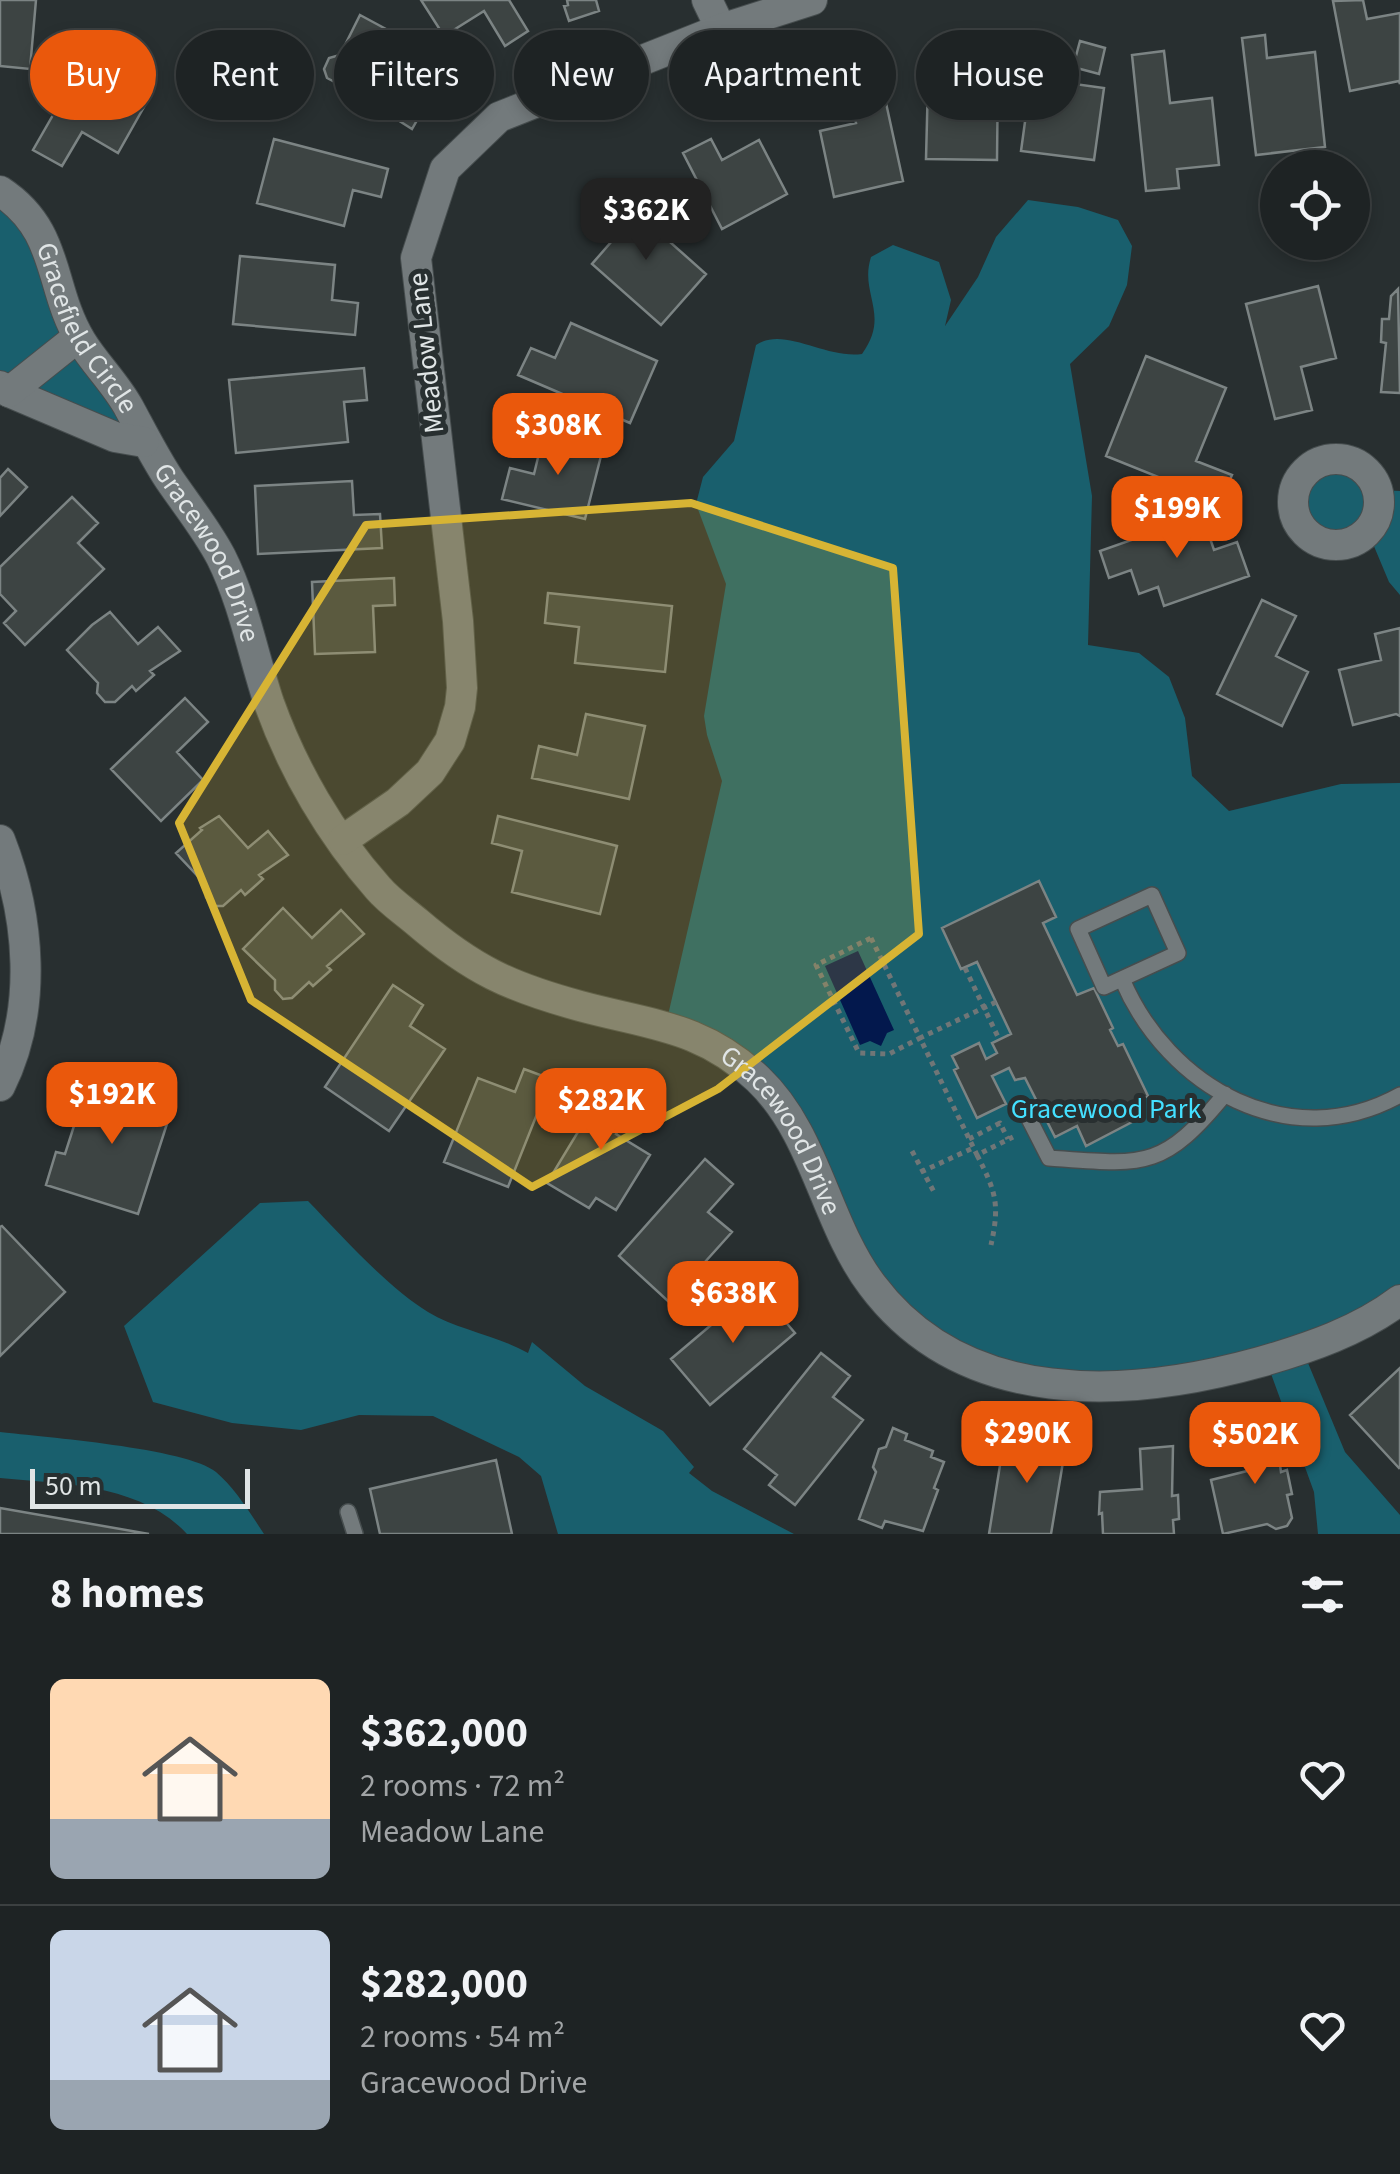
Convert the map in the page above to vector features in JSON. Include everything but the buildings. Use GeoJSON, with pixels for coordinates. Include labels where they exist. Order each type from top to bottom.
{"type":"FeatureCollection","features":[{"type":"Feature","properties":{"kind":"street"},"geometry":{"type":"LineString","coordinates":[[707,0],[720,29]]}},
{"type":"Feature","properties":{"kind":"street","name":"Meadow Lane"},"geometry":{"type":"LineString","coordinates":[[343,840],[398,802],[430,772],[450,741],[460,706],[458,621],[416,258],[445,169],[498,117],[720,29],[812,0]]}},
{"type":"Feature","properties":{"kind":"street","name":"Gracefield Circle"},"geometry":{"type":"LineString","coordinates":[[0,190],[22,205],[46,242],[78,337],[128,406],[144,442]]}},
{"type":"Feature","properties":{"kind":"street"},"geometry":{"type":"LineString","coordinates":[[4,389],[78,337]]}},
{"type":"Feature","properties":{"kind":"street","name":"Gracefield Circle"},"geometry":{"type":"LineString","coordinates":[[4,389],[116,437],[144,442]]}},
{"type":"Feature","properties":{"kind":"street","name":"Gracewood Drive"},"geometry":{"type":"LineString","coordinates":[[144,442],[220,554],[240,603],[269,703],[311,796],[380,890],[478,970],[581,1006],[666,1024],[702,1040],[750,1072],[789,1119],[840,1233],[871,1285],[896,1315],[927,1341],[955,1356],[1021,1378],[1088,1388],[1150,1386],[1205,1378],[1303,1350],[1351,1329],[1400,1300]]}},
{"type":"Feature","properties":{"kind":"street"},"geometry":{"type":"LineString","coordinates":[[0,840],[16,884],[27,954],[20,1023],[9,1068],[0,1086]]}},
{"type":"Feature","properties":{"kind":"lane"},"geometry":{"type":"LineString","coordinates":[[1152,895],[1178,953],[1122,979],[1104,987],[1078,929],[1152,895]]}},
{"type":"Feature","properties":{"kind":"lane"},"geometry":{"type":"LineString","coordinates":[[1122,979],[1132,1004],[1154,1037],[1176,1060],[1225,1094],[1268,1113],[1297,1119],[1338,1119],[1368,1111],[1400,1095]]}},
{"type":"Feature","properties":{"kind":"lane"},"geometry":{"type":"LineString","coordinates":[[1023,1106],[1049,1158],[1136,1161],[1172,1148],[1192,1134],[1225,1094]]}},
{"type":"Feature","properties":{"kind":"lane"},"geometry":{"type":"LineString","coordinates":[[348,1512],[355,1534]]}},
{"type":"Feature","properties":{"kind":"path"},"geometry":{"type":"LineString","coordinates":[[990,1245],[997,1218],[996,1196],[977,1155],[973,1148],[969,1139],[920,1038],[872,938],[816,965],[859,1053],[889,1054],[920,1038],[996,1002]]}},
{"type":"Feature","properties":{"kind":"path"},"geometry":{"type":"LineString","coordinates":[[965,968],[999,1040]]}},
{"type":"Feature","properties":{"kind":"path"},"geometry":{"type":"LineString","coordinates":[[969,1139],[1000,1123],[1008,1140]]}},
{"type":"Feature","properties":{"kind":"path"},"geometry":{"type":"LineString","coordinates":[[977,1155],[1034,1127]]}},
{"type":"Feature","properties":{"kind":"path"},"geometry":{"type":"LineString","coordinates":[[922,1172],[973,1148]]}},
{"type":"Feature","properties":{"kind":"path"},"geometry":{"type":"LineString","coordinates":[[912,1151],[934,1192]]}},
{"type":"Feature","properties":{"kind":"highlighted area"},"geometry":{"type":"Polygon","coordinates":[[[691,503],[893,568],[919,934],[718,1089],[532,1187],[251,1000],[179,823],[366,525],[691,503]]]}},
{"type":"Feature","properties":{"kind":"green space"},"geometry":{"type":"Polygon","coordinates":[[[0,191],[144,442],[0,386],[0,191]]]}},
{"type":"Feature","properties":{"kind":"green space","name":"Gracewood Park"},"geometry":{"type":"Polygon","coordinates":[[[1028,200],[1078,207],[1118,220],[1132,246],[1127,285],[1109,326],[1070,364],[1092,496],[1088,645],[1139,653],[1169,677],[1185,718],[1192,776],[1229,811],[1341,784],[1400,783],[1400,1300],[1303,1351],[1345,1452],[1400,1515],[1400,1534],[1318,1534],[1314,1492],[1266,1360],[1021,1378],[896,1315],[789,1119],[666,1024],[722,781],[704,716],[726,584],[696,504],[703,477],[734,441],[756,345],[779,339],[834,352],[862,354],[874,327],[868,270],[871,257],[893,245],[939,262],[951,300],[945,326],[978,277],[996,237],[1028,200]]]}},
{"type":"Feature","properties":{"kind":"green space"},"geometry":{"type":"Polygon","coordinates":[[[1337,458],[1362,467],[1378,490],[1400,491],[1400,595],[1389,582],[1368,532],[1343,543],[1322,542],[1306,532],[1296,517],[1293,499],[1298,481],[1313,466],[1337,458]]]}},
{"type":"Feature","properties":{"kind":"green space"},"geometry":{"type":"Polygon","coordinates":[[[308,1201],[365,1260],[428,1312],[528,1353],[532,1342],[585,1386],[663,1431],[694,1467],[689,1473],[712,1491],[794,1534],[558,1534],[541,1476],[519,1457],[433,1416],[359,1415],[301,1430],[232,1423],[153,1402],[124,1326],[260,1203],[308,1201]]]}},
{"type":"Feature","properties":{"kind":"green space"},"geometry":{"type":"Polygon","coordinates":[[[0,1432],[146,1450],[200,1464],[230,1485],[264,1534],[187,1534],[168,1517],[124,1496],[75,1485],[0,1478],[0,1432]]]}},
{"type":"Feature","properties":{"kind":"water"},"geometry":{"type":"Polygon","coordinates":[[[858,951],[894,1030],[887,1033],[881,1046],[870,1041],[860,1045],[825,966],[858,951]]]}}]}
